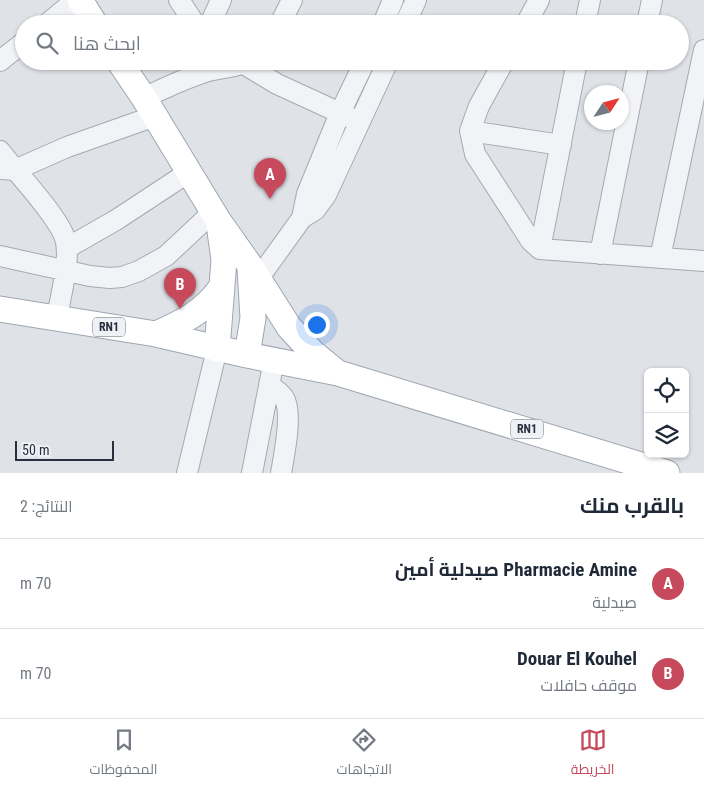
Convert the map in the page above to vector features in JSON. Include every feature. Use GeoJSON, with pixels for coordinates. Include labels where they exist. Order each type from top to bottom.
{"type":"FeatureCollection","features":[{"type":"Feature","properties":{"kind":"main road"},"geometry":{"type":"LineString","coordinates":[[78,0],[89,15]]}},
{"type":"Feature","properties":{"kind":"main road"},"geometry":{"type":"LineString","coordinates":[[125,70],[150,107],[216,216],[254,271],[289,327],[299,340],[338,373]]}},
{"type":"Feature","properties":{"kind":"main road"},"geometry":{"type":"LineString","coordinates":[[216,216],[224,260],[220,290],[217,349]]}},
{"type":"Feature","properties":{"kind":"main road"},"geometry":{"type":"LineString","coordinates":[[246,355],[253,318],[254,271]]}},
{"type":"Feature","properties":{"kind":"main road"},"geometry":{"type":"LineString","coordinates":[[156,334],[197,313],[220,290]]}},
{"type":"Feature","properties":{"kind":"main road","name":"RN1"},"geometry":{"type":"LineString","coordinates":[[0,310],[156,334],[217,349],[338,373],[667,473]]}},
{"type":"Feature","properties":{"kind":"street"},"geometry":{"type":"LineString","coordinates":[[59,15],[78,0]]}},
{"type":"Feature","properties":{"kind":"street"},"geometry":{"type":"LineString","coordinates":[[179,0],[189,15]]}},
{"type":"Feature","properties":{"kind":"street"},"geometry":{"type":"LineString","coordinates":[[214,15],[221,0]]}},
{"type":"Feature","properties":{"kind":"street"},"geometry":{"type":"LineString","coordinates":[[284,15],[292,0]]}},
{"type":"Feature","properties":{"kind":"street"},"geometry":{"type":"LineString","coordinates":[[387,15],[393,0]]}},
{"type":"Feature","properties":{"kind":"street"},"geometry":{"type":"LineString","coordinates":[[409,15],[416,0]]}},
{"type":"Feature","properties":{"kind":"street"},"geometry":{"type":"LineString","coordinates":[[531,15],[539,0]]}},
{"type":"Feature","properties":{"kind":"street"},"geometry":{"type":"LineString","coordinates":[[587,15],[590,0]]}},
{"type":"Feature","properties":{"kind":"street"},"geometry":{"type":"LineString","coordinates":[[649,15],[652,0]]}},
{"type":"Feature","properties":{"kind":"street"},"geometry":{"type":"LineString","coordinates":[[0,62],[15,50]]}},
{"type":"Feature","properties":{"kind":"street"},"geometry":{"type":"LineString","coordinates":[[660,258],[704,50]]}},
{"type":"Feature","properties":{"kind":"street"},"geometry":{"type":"LineString","coordinates":[[7,170],[67,147],[150,107],[183,80],[214,70]]}},
{"type":"Feature","properties":{"kind":"street"},"geometry":{"type":"LineString","coordinates":[[249,70],[360,122]]}},
{"type":"Feature","properties":{"kind":"street"},"geometry":{"type":"LineString","coordinates":[[302,218],[307,194],[340,113],[361,70]]}},
{"type":"Feature","properties":{"kind":"street"},"geometry":{"type":"LineString","coordinates":[[254,271],[302,218],[314,210],[326,196],[384,70]]}},
{"type":"Feature","properties":{"kind":"street"},"geometry":{"type":"LineString","coordinates":[[499,70],[479,106],[470,131],[475,154],[531,241],[540,250],[704,261]]}},
{"type":"Feature","properties":{"kind":"street"},"geometry":{"type":"LineString","coordinates":[[540,250],[576,70]]}},
{"type":"Feature","properties":{"kind":"street"},"geometry":{"type":"LineString","coordinates":[[600,254],[637,70]]}},
{"type":"Feature","properties":{"kind":"street"},"geometry":{"type":"LineString","coordinates":[[470,131],[561,145]]}},
{"type":"Feature","properties":{"kind":"street"},"geometry":{"type":"LineString","coordinates":[[0,151],[7,170],[57,223],[65,236],[67,248],[65,270],[57,319]]}},
{"type":"Feature","properties":{"kind":"street"},"geometry":{"type":"LineString","coordinates":[[67,248],[116,220],[189,172]]}},
{"type":"Feature","properties":{"kind":"street"},"geometry":{"type":"LineString","coordinates":[[0,256],[110,278],[122,277],[139,271],[166,256],[216,216]]}},
{"type":"Feature","properties":{"kind":"street"},"geometry":{"type":"LineString","coordinates":[[187,473],[217,349]]}},
{"type":"Feature","properties":{"kind":"street"},"geometry":{"type":"LineString","coordinates":[[252,473],[274,360]]}},
{"type":"Feature","properties":{"kind":"street"},"geometry":{"type":"LineString","coordinates":[[269,385],[284,398],[287,408],[286,438],[281,473]]}},
{"type":"Feature","properties":{"kind":"place","name":"Pharmacie Amine صيدلية أمين"},"geometry":{"type":"Point","coordinates":[270,199]}},
{"type":"Feature","properties":{"kind":"place","name":"Douar El Kouhel"},"geometry":{"type":"Point","coordinates":[180,309]}}]}
